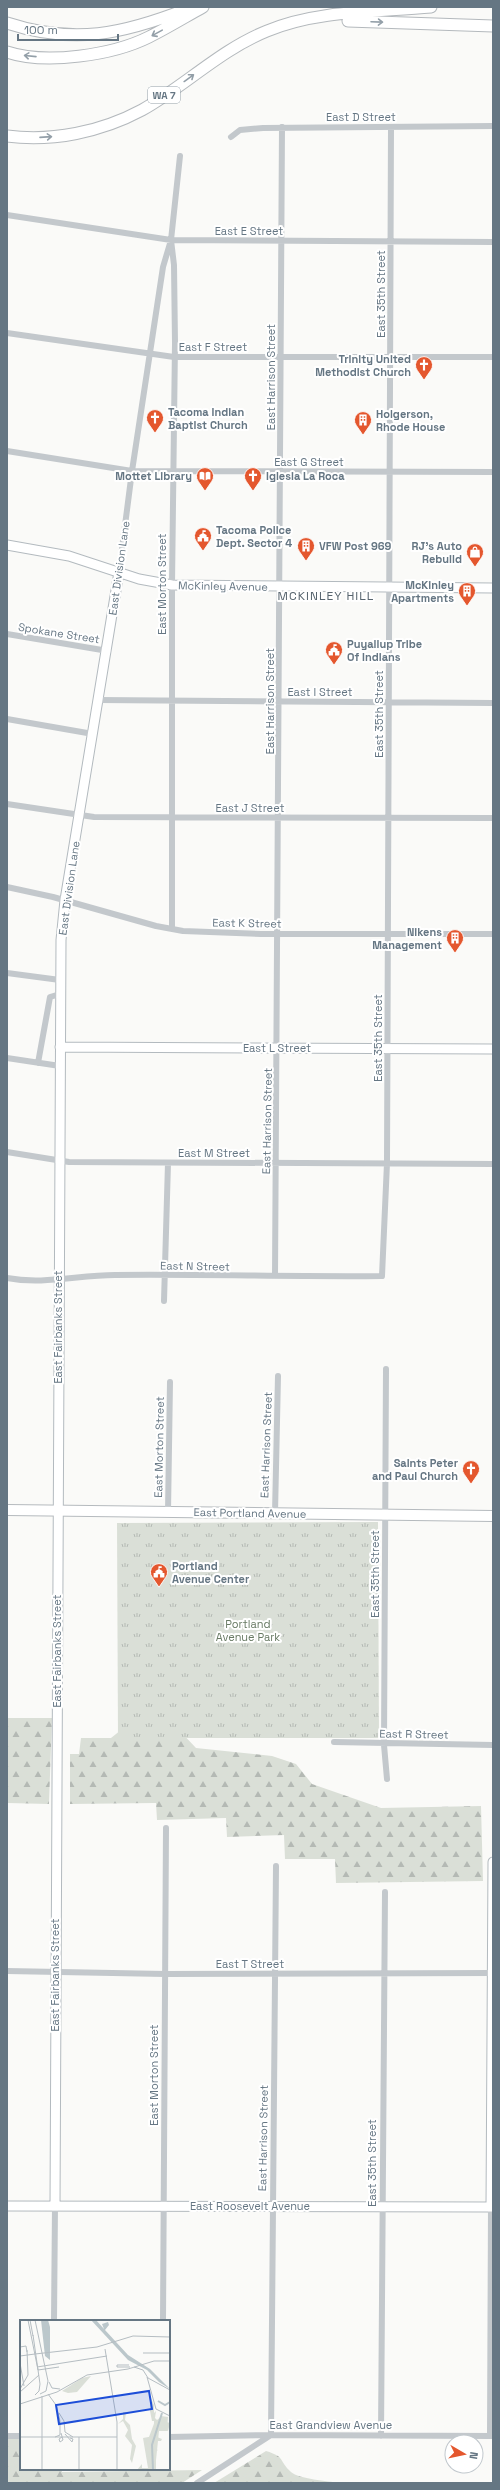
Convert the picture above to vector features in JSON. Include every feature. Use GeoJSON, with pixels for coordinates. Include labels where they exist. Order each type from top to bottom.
{"type":"FeatureCollection","features":[{"type":"Feature","properties":{"kind":"highway"},"geometry":{"type":"LineString","coordinates":[[7,23],[47,33],[72,36],[100,35],[137,27],[193,7]]}},
{"type":"Feature","properties":{"kind":"highway"},"geometry":{"type":"LineString","coordinates":[[7,52],[34,56],[58,57],[100,52],[148,38],[203,7]]}},
{"type":"Feature","properties":{"kind":"highway","name":"WA 7"},"geometry":{"type":"LineString","coordinates":[[7,136],[34,138],[66,135],[96,128],[127,118],[159,99],[234,47],[267,31],[310,19],[431,7]]}},
{"type":"Feature","properties":{"kind":"highway"},"geometry":{"type":"LineString","coordinates":[[310,19],[493,26]]}},
{"type":"Feature","properties":{"kind":"main road","name":"East Portland Avenue"},"geometry":{"type":"LineString","coordinates":[[7,1510],[493,1516]]}},
{"type":"Feature","properties":{"kind":"street","name":"East D Street"},"geometry":{"type":"LineString","coordinates":[[231,137],[244,129],[282,127],[391,128],[493,126]]}},
{"type":"Feature","properties":{"kind":"street","name":"East Harrison Street"},"geometry":{"type":"LineString","coordinates":[[275,1276],[278,1048],[282,127]]}},
{"type":"Feature","properties":{"kind":"street","name":"East 35th Street"},"geometry":{"type":"LineString","coordinates":[[382,1276],[387,1163],[391,128]]}},
{"type":"Feature","properties":{"kind":"street","name":"East Division Lane"},"geometry":{"type":"LineString","coordinates":[[60,980],[65,900],[108,651],[132,471],[163,267],[171,240],[180,156]]}},
{"type":"Feature","properties":{"kind":"street","name":"East E Street"},"geometry":{"type":"LineString","coordinates":[[7,215],[171,240],[493,242]]}},
{"type":"Feature","properties":{"kind":"street","name":"East Morton Street"},"geometry":{"type":"LineString","coordinates":[[171,240],[174,265],[171,701],[172,929]]}},
{"type":"Feature","properties":{"kind":"street","name":"East F Street"},"geometry":{"type":"LineString","coordinates":[[7,333],[150,355],[174,357],[493,357]]}},
{"type":"Feature","properties":{"kind":"street","name":"East G Street"},"geometry":{"type":"LineString","coordinates":[[7,451],[132,471],[493,472]]}},
{"type":"Feature","properties":{"kind":"street","name":"McKinley Avenue"},"geometry":{"type":"LineString","coordinates":[[7,545],[69,556],[119,572],[172,585],[493,588]]}},
{"type":"Feature","properties":{"kind":"street","name":"Spokane Street"},"geometry":{"type":"LineString","coordinates":[[7,634],[108,651]]}},
{"type":"Feature","properties":{"kind":"street","name":"East I Street"},"geometry":{"type":"LineString","coordinates":[[99,700],[493,703]]}},
{"type":"Feature","properties":{"kind":"street"},"geometry":{"type":"LineString","coordinates":[[7,719],[93,734]]}},
{"type":"Feature","properties":{"kind":"street","name":"East J Street"},"geometry":{"type":"LineString","coordinates":[[7,804],[79,816],[171,818],[493,818]]}},
{"type":"Feature","properties":{"kind":"street","name":"East K Street"},"geometry":{"type":"LineString","coordinates":[[7,887],[65,900],[172,929],[278,934],[493,934]]}},
{"type":"Feature","properties":{"kind":"street"},"geometry":{"type":"LineString","coordinates":[[7,973],[60,980]]}},
{"type":"Feature","properties":{"kind":"street","name":"East Fairbanks Street"},"geometry":{"type":"LineString","coordinates":[[54,2320],[60,980]]}},
{"type":"Feature","properties":{"kind":"street"},"geometry":{"type":"LineString","coordinates":[[38,1063],[50,997],[60,994]]}},
{"type":"Feature","properties":{"kind":"street","name":"East L Street"},"geometry":{"type":"LineString","coordinates":[[60,1047],[493,1049]]}},
{"type":"Feature","properties":{"kind":"street"},"geometry":{"type":"LineString","coordinates":[[7,1058],[60,1066]]}},
{"type":"Feature","properties":{"kind":"street","name":"East M Street"},"geometry":{"type":"LineString","coordinates":[[7,1152],[59,1161],[168,1163],[493,1164]]}},
{"type":"Feature","properties":{"kind":"street"},"geometry":{"type":"LineString","coordinates":[[164,1301],[166,1275],[168,1163]]}},
{"type":"Feature","properties":{"kind":"street","name":"East N Street"},"geometry":{"type":"LineString","coordinates":[[7,1278],[40,1282],[113,1275],[382,1276]]}},
{"type":"Feature","properties":{"kind":"street","name":"East 35th Street"},"geometry":{"type":"LineString","coordinates":[[386,1369],[384,1744],[387,1779]]}},
{"type":"Feature","properties":{"kind":"street","name":"East Harrison Street"},"geometry":{"type":"LineString","coordinates":[[275,1513],[278,1376]]}},
{"type":"Feature","properties":{"kind":"street","name":"East Morton Street"},"geometry":{"type":"LineString","coordinates":[[168,1512],[170,1382]]}},
{"type":"Feature","properties":{"kind":"street","name":"East R Street"},"geometry":{"type":"LineString","coordinates":[[334,1742],[493,1745]]}},
{"type":"Feature","properties":{"kind":"street","name":"East Morton Street"},"geometry":{"type":"LineString","coordinates":[[163,2320],[166,1828]]}},
{"type":"Feature","properties":{"kind":"street"},"geometry":{"type":"LineString","coordinates":[[491,2436],[493,1862]]}},
{"type":"Feature","properties":{"kind":"street","name":"East Harrison Street"},"geometry":{"type":"LineString","coordinates":[[272,2435],[272,2205],[276,1866]]}},
{"type":"Feature","properties":{"kind":"street","name":"East 35th Street"},"geometry":{"type":"LineString","coordinates":[[381,2436],[383,1973],[385,1892]]}},
{"type":"Feature","properties":{"kind":"street","name":"East T Street"},"geometry":{"type":"LineString","coordinates":[[7,1971],[165,1974],[493,1973]]}},
{"type":"Feature","properties":{"kind":"street","name":"East Roosevelt Avenue"},"geometry":{"type":"LineString","coordinates":[[7,2206],[163,2207],[272,2205],[492,2207]]}},
{"type":"Feature","properties":{"kind":"street"},"geometry":{"type":"LineString","coordinates":[[197,2483],[272,2435]]}},
{"type":"Feature","properties":{"kind":"street","name":"East Grandview Avenue"},"geometry":{"type":"LineString","coordinates":[[170,2437],[272,2435],[491,2436]]}},
{"type":"Feature","properties":{"kind":"street"},"geometry":{"type":"LineString","coordinates":[[7,2436],[20,2436]]}},
{"type":"Feature","properties":{"kind":"green space","name":"Portland Avenue Park"},"geometry":{"type":"Polygon","coordinates":[[[378,1522],[379,1738],[118,1738],[117,1523],[378,1522]]]}},
{"type":"Feature","properties":{"kind":"green space"},"geometry":{"type":"Polygon","coordinates":[[[7,1718],[52,1718],[49,1804],[7,1803],[7,1718]]]}},
{"type":"Feature","properties":{"kind":"green space"},"geometry":{"type":"Polygon","coordinates":[[[121,1730],[179,1730],[196,1748],[272,1756],[296,1764],[312,1784],[381,1808],[481,1806],[483,1881],[336,1883],[335,1859],[285,1859],[284,1835],[227,1837],[226,1818],[157,1820],[156,1803],[70,1804],[70,1754],[79,1754],[81,1738],[111,1738],[121,1730]]]}},
{"type":"Feature","properties":{"kind":"green space"},"geometry":{"type":"Polygon","coordinates":[[[7,2439],[20,2439],[20,2470],[62,2470],[62,2472],[202,2470],[182,2483],[7,2483],[7,2439]]]}},
{"type":"Feature","properties":{"kind":"green space"},"geometry":{"type":"Polygon","coordinates":[[[266,2451],[277,2455],[287,2468],[295,2474],[307,2478],[339,2483],[214,2483],[266,2451]]]}},
{"type":"Feature","properties":{"kind":"place","name":"Trinity United Methodist Church"},"geometry":{"type":"Point","coordinates":[424,380]}},
{"type":"Feature","properties":{"kind":"place","name":"Tacoma Indian Baptist Church"},"geometry":{"type":"Point","coordinates":[155,433]}},
{"type":"Feature","properties":{"kind":"place","name":"Holgerson, Rhode House"},"geometry":{"type":"Point","coordinates":[363,435]}},
{"type":"Feature","properties":{"kind":"place","name":"Mottet Library"},"geometry":{"type":"Point","coordinates":[205,491]}},
{"type":"Feature","properties":{"kind":"place","name":"Iglesia La Roca"},"geometry":{"type":"Point","coordinates":[253,491]}},
{"type":"Feature","properties":{"kind":"place","name":"Tacoma Police Dept. Sector 4"},"geometry":{"type":"Point","coordinates":[203,551]}},
{"type":"Feature","properties":{"kind":"place","name":"VFW Post 969"},"geometry":{"type":"Point","coordinates":[306,561]}},
{"type":"Feature","properties":{"kind":"place","name":"RJ's Auto Rebuild"},"geometry":{"type":"Point","coordinates":[475,567]}},
{"type":"Feature","properties":{"kind":"place","name":"McKinley Apartments"},"geometry":{"type":"Point","coordinates":[467,606]}},
{"type":"Feature","properties":{"kind":"place","name":"Puyallup Tribe Of Indians"},"geometry":{"type":"Point","coordinates":[334,665]}},
{"type":"Feature","properties":{"kind":"place","name":"Nikens Management"},"geometry":{"type":"Point","coordinates":[455,953]}},
{"type":"Feature","properties":{"kind":"place","name":"Saints Peter and Paul Church"},"geometry":{"type":"Point","coordinates":[471,1484]}},
{"type":"Feature","properties":{"kind":"place","name":"Portland Avenue Center"},"geometry":{"type":"Point","coordinates":[159,1587]}},
{"type":"Feature","properties":{"kind":"district","name":"MCKINLEY HILL"},"geometry":{"type":"Point","coordinates":[326,596]}}]}
